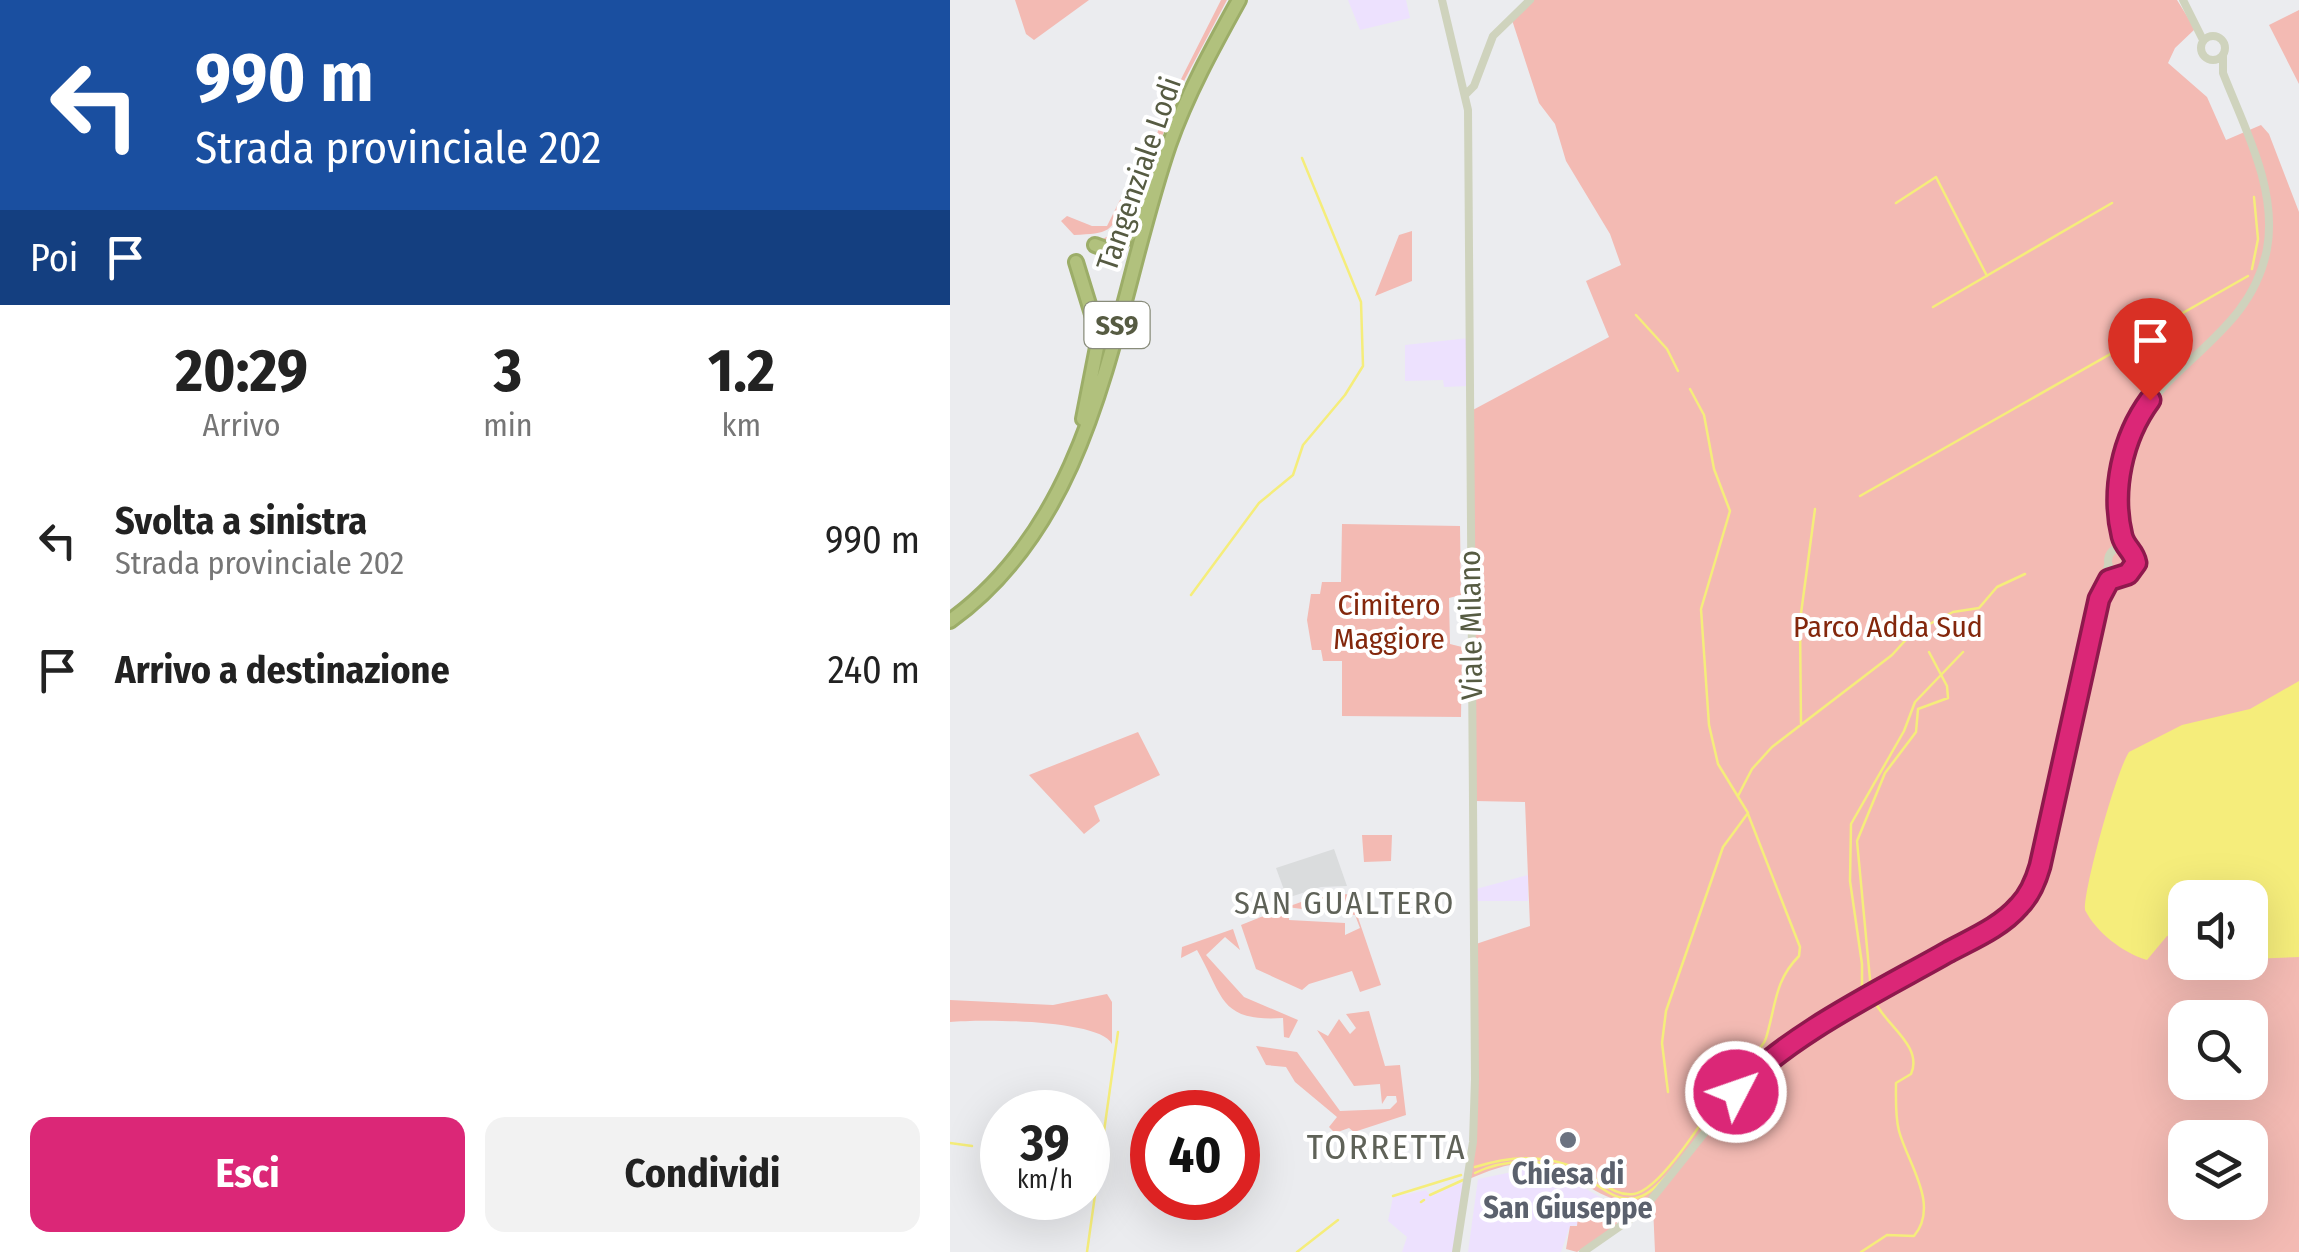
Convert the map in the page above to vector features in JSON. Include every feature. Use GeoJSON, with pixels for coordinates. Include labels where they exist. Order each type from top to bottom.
{"type":"FeatureCollection","features":[{"type":"Feature","properties":{"kind":"highway","name":"SS9"},"geometry":{"type":"LineString","coordinates":[[950,613],[998,570],[1035,524],[1061,478],[1163,144],[1187,84],[1231,0]]}},
{"type":"Feature","properties":{"kind":"highway","name":"Tangenziale Lodi"},"geometry":{"type":"LineString","coordinates":[[950,621],[986,591],[1028,544],[1068,477],[1170,143],[1205,62],[1239,0]]}},
{"type":"Feature","properties":{"kind":"highway"},"geometry":{"type":"LineString","coordinates":[[1095,245],[1111,251],[1127,240],[1163,144]]}},
{"type":"Feature","properties":{"kind":"highway"},"geometry":{"type":"LineString","coordinates":[[1076,262],[1099,337],[1082,419]]}},
{"type":"Feature","properties":{"kind":"street","name":"Viale Milano"},"geometry":{"type":"LineString","coordinates":[[1442,0],[1466,94],[1475,1079],[1471,1154],[1456,1252]]}},
{"type":"Feature","properties":{"kind":"street"},"geometry":{"type":"LineString","coordinates":[[1466,94],[1479,74],[1494,34],[1530,0]]}},
{"type":"Feature","properties":{"kind":"street"},"geometry":{"type":"LineString","coordinates":[[2182,0],[2206,39],[2202,52],[2224,73]]}},
{"type":"Feature","properties":{"kind":"street"},"geometry":{"type":"LineString","coordinates":[[1583,1252],[1630,1222],[1681,1166],[1750,1076],[1872,996],[1990,928],[2019,907],[2030,890],[2040,866],[2120,524],[2121,468],[2138,419],[2160,388],[2240,310],[2253,291],[2267,248],[2264,186],[2224,73],[2224,41],[2206,39]]}},
{"type":"Feature","properties":{"kind":"street"},"geometry":{"type":"LineString","coordinates":[[2211,60],[2223,56]]}},
{"type":"Feature","properties":{"kind":"street"},"geometry":{"type":"LineString","coordinates":[[1462,78],[1479,74]]}},
{"type":"Feature","properties":{"kind":"street"},"geometry":{"type":"LineString","coordinates":[[2105,586],[2132,571],[2136,563],[2120,524]]}},
{"type":"Feature","properties":{"kind":"street"},"geometry":{"type":"LineString","coordinates":[[2112,550],[2129,548]]}},
{"type":"Feature","properties":{"kind":"street"},"geometry":{"type":"LineString","coordinates":[[2108,565],[2120,575]]}},
{"type":"Feature","properties":{"kind":"shaded area"},"geometry":{"type":"Polygon","coordinates":[[[1348,0],[1406,0],[1410,18],[1360,30],[1348,0]]]}},
{"type":"Feature","properties":{"kind":"shaded area"},"geometry":{"type":"Polygon","coordinates":[[[1469,338],[1469,386],[1444,387],[1443,380],[1405,381],[1405,345],[1469,338]]]}},
{"type":"Feature","properties":{"kind":"shaded area"},"geometry":{"type":"Polygon","coordinates":[[[2299,681],[2299,957],[2268,958],[2268,880],[2168,880],[2168,936],[2147,960],[2138,957],[2103,934],[2085,910],[2102,830],[2123,764],[2129,752],[2182,725],[2250,709],[2299,681]]]}},
{"type":"Feature","properties":{"kind":"shaded area"},"geometry":{"type":"Polygon","coordinates":[[[1334,849],[1347,886],[1321,887],[1287,898],[1276,868],[1334,849]]]}},
{"type":"Feature","properties":{"kind":"shaded area"},"geometry":{"type":"Polygon","coordinates":[[[1528,875],[1528,901],[1476,901],[1476,889],[1528,875]]]}},
{"type":"Feature","properties":{"kind":"shaded area"},"geometry":{"type":"Polygon","coordinates":[[[1522,1170],[1546,1171],[1610,1203],[1607,1221],[1570,1226],[1561,1252],[1468,1252],[1478,1179],[1522,1170]]]}},
{"type":"Feature","properties":{"kind":"shaded area"},"geometry":{"type":"Polygon","coordinates":[[[1466,1184],[1455,1252],[1402,1252],[1407,1237],[1388,1221],[1393,1197],[1426,1190],[1431,1196],[1466,1184]]]}},
{"type":"Feature","properties":{"kind":"green space"},"geometry":{"type":"Polygon","coordinates":[[[1015,0],[1089,0],[1034,40],[1026,34],[1015,0]]]}},
{"type":"Feature","properties":{"kind":"green space"},"geometry":{"type":"Polygon","coordinates":[[[1221,0],[1227,0],[1185,79],[1118,246],[1099,241],[1114,233],[1121,221],[1172,97],[1221,0]]]}},
{"type":"Feature","properties":{"kind":"green space","name":"Parco Adda Sud"},"geometry":{"type":"Polygon","coordinates":[[[1533,0],[2177,0],[2195,29],[2175,48],[2168,63],[2207,97],[2226,140],[2261,125],[2269,134],[2299,212],[2299,1252],[1655,1252],[1653,1206],[1647,1200],[1617,1200],[1561,1171],[1531,1163],[1491,1170],[1469,1179],[1476,944],[1530,926],[1525,802],[1475,801],[1471,411],[1609,337],[1586,281],[1621,265],[1610,234],[1566,161],[1555,124],[1539,103],[1512,20],[1533,0]]]}},
{"type":"Feature","properties":{"kind":"green space"},"geometry":{"type":"Polygon","coordinates":[[[2299,10],[2299,84],[2269,25],[2299,10]]]}},
{"type":"Feature","properties":{"kind":"green space"},"geometry":{"type":"Polygon","coordinates":[[[1121,198],[1126,199],[1116,219],[1102,232],[1074,235],[1061,221],[1067,216],[1092,226],[1107,226],[1121,198]]]}},
{"type":"Feature","properties":{"kind":"green space"},"geometry":{"type":"Polygon","coordinates":[[[1412,231],[1412,281],[1375,296],[1399,235],[1412,231]]]}},
{"type":"Feature","properties":{"kind":"green space","name":"Cimitero Maggiore"},"geometry":{"type":"Polygon","coordinates":[[[1342,524],[1460,526],[1461,595],[1449,598],[1450,644],[1462,647],[1461,717],[1342,716],[1342,661],[1323,661],[1321,650],[1312,650],[1307,620],[1311,594],[1320,594],[1322,582],[1341,582],[1342,524]]]}},
{"type":"Feature","properties":{"kind":"green space"},"geometry":{"type":"Polygon","coordinates":[[[1138,732],[1160,775],[1094,806],[1100,821],[1084,834],[1029,775],[1138,732]]]}},
{"type":"Feature","properties":{"kind":"green space"},"geometry":{"type":"Polygon","coordinates":[[[1362,835],[1392,835],[1391,861],[1364,862],[1362,835]]]}},
{"type":"Feature","properties":{"kind":"green space"},"geometry":{"type":"Polygon","coordinates":[[[1350,894],[1381,985],[1360,992],[1352,971],[1309,984],[1302,990],[1256,969],[1241,925],[1266,915],[1289,915],[1289,920],[1345,923],[1345,935],[1360,928],[1355,915],[1336,913],[1336,901],[1318,900],[1317,911],[1287,907],[1318,896],[1350,894]]]}},
{"type":"Feature","properties":{"kind":"green space"},"geometry":{"type":"Polygon","coordinates":[[[1233,929],[1240,950],[1225,937],[1206,955],[1244,997],[1298,1020],[1289,1038],[1284,1037],[1283,1018],[1246,1016],[1226,1003],[1197,950],[1181,958],[1182,947],[1233,929]]]}},
{"type":"Feature","properties":{"kind":"green space"},"geometry":{"type":"Polygon","coordinates":[[[1107,994],[1112,1002],[1112,1044],[1103,1036],[1063,1025],[950,1022],[950,1000],[1053,1005],[1107,994]]]}},
{"type":"Feature","properties":{"kind":"green space"},"geometry":{"type":"Polygon","coordinates":[[[1369,1011],[1385,1066],[1400,1065],[1406,1115],[1354,1132],[1349,1128],[1335,1133],[1329,1127],[1337,1117],[1295,1082],[1286,1067],[1266,1065],[1256,1046],[1297,1052],[1340,1111],[1390,1109],[1397,1102],[1396,1096],[1387,1096],[1382,1104],[1380,1084],[1354,1086],[1317,1030],[1328,1036],[1339,1019],[1350,1034],[1356,1028],[1346,1014],[1369,1011]]]}},
{"type":"Feature","properties":{"kind":"green space"},"geometry":{"type":"Polygon","coordinates":[[[1609,1210],[1618,1217],[1616,1227],[1577,1252],[1566,1249],[1570,1226],[1577,1226],[1578,1216],[1607,1220],[1609,1210]]]}},
{"type":"Feature","properties":{"kind":"waterway"},"geometry":{"type":"LineString","coordinates":[[1191,595],[1259,503],[1293,475],[1303,445],[1345,395],[1363,366],[1361,302],[1302,158]]}},
{"type":"Feature","properties":{"kind":"waterway"},"geometry":{"type":"LineString","coordinates":[[1896,203],[1936,177],[1987,276]]}},
{"type":"Feature","properties":{"kind":"waterway"},"geometry":{"type":"LineString","coordinates":[[2252,269],[2258,239],[2254,197]]}},
{"type":"Feature","properties":{"kind":"waterway"},"geometry":{"type":"LineString","coordinates":[[1933,307],[2112,203]]}},
{"type":"Feature","properties":{"kind":"waterway"},"geometry":{"type":"LineString","coordinates":[[1860,496],[2248,276]]}},
{"type":"Feature","properties":{"kind":"waterway"},"geometry":{"type":"LineString","coordinates":[[1636,315],[1667,349],[1678,371]]}},
{"type":"Feature","properties":{"kind":"waterway"},"geometry":{"type":"LineString","coordinates":[[1668,1092],[1662,1043],[1666,1011],[1723,847],[1748,813],[1718,764],[1709,725],[1701,609],[1730,511],[1714,469],[1704,415],[1690,389]]}},
{"type":"Feature","properties":{"kind":"waterway"},"geometry":{"type":"LineString","coordinates":[[1801,725],[1800,621],[1815,509]]}},
{"type":"Feature","properties":{"kind":"waterway"},"geometry":{"type":"LineString","coordinates":[[1738,796],[1752,769],[1772,747],[1892,655],[1912,633],[1953,612],[1979,608],[1997,587],[2025,574]]}},
{"type":"Feature","properties":{"kind":"waterway"},"geometry":{"type":"LineString","coordinates":[[1871,990],[1857,841],[1885,773],[1916,732],[1918,709],[1948,698],[1947,686],[1929,652]]}},
{"type":"Feature","properties":{"kind":"waterway"},"geometry":{"type":"LineString","coordinates":[[1475,1173],[1511,1163],[1549,1164],[1581,1175],[1614,1195],[1632,1199],[1642,1196],[1686,1153],[1761,1054],[1775,1050],[1858,997],[1862,989],[1862,964],[1850,881],[1851,824],[1904,731],[1915,702],[1963,652]]}},
{"type":"Feature","properties":{"kind":"waterway"},"geometry":{"type":"LineString","coordinates":[[1475,1167],[1517,1159],[1559,1162],[1615,1191],[1634,1194],[1647,1188],[1676,1158],[1740,1066],[1764,1042],[1780,984],[1799,956],[1800,947],[1748,814]]}},
{"type":"Feature","properties":{"kind":"waterway"},"geometry":{"type":"LineString","coordinates":[[1861,1252],[1887,1235],[1914,1236],[1924,1211],[1920,1184],[1896,1113],[1896,1083],[1911,1074],[1912,1053],[1873,998]]}},
{"type":"Feature","properties":{"kind":"waterway"},"geometry":{"type":"LineString","coordinates":[[1087,1252],[1118,1032]]}},
{"type":"Feature","properties":{"kind":"waterway"},"geometry":{"type":"LineString","coordinates":[[950,1143],[972,1146]]}},
{"type":"Feature","properties":{"kind":"waterway"},"geometry":{"type":"LineString","coordinates":[[1393,1196],[1461,1175]]}},
{"type":"Feature","properties":{"kind":"waterway"},"geometry":{"type":"LineString","coordinates":[[1430,1195],[1463,1180]]}},
{"type":"Feature","properties":{"kind":"waterway"},"geometry":{"type":"LineString","coordinates":[[1297,1252],[1338,1220]]}},
{"type":"Feature","properties":{"kind":"place","name":"Chiesa di San Giuseppe"},"geometry":{"type":"Point","coordinates":[1568,1140]}},
{"type":"Feature","properties":{"kind":"district","name":"SAN GUALTERO"},"geometry":{"type":"Point","coordinates":[1345,903]}},
{"type":"Feature","properties":{"kind":"district","name":"TORRETTA"},"geometry":{"type":"Point","coordinates":[1387,1147]}},
{"type":"Feature","properties":{"kind":"route"},"geometry":{"type":"LineString","coordinates":[[1736,1092],[1750,1076],[1848,1009],[1990,928],[2019,907],[2030,890],[2040,866],[2099,599],[2109,580],[2128,574],[2136,563],[2122,538],[2120,480],[2128,440],[2150,400]]}}]}
